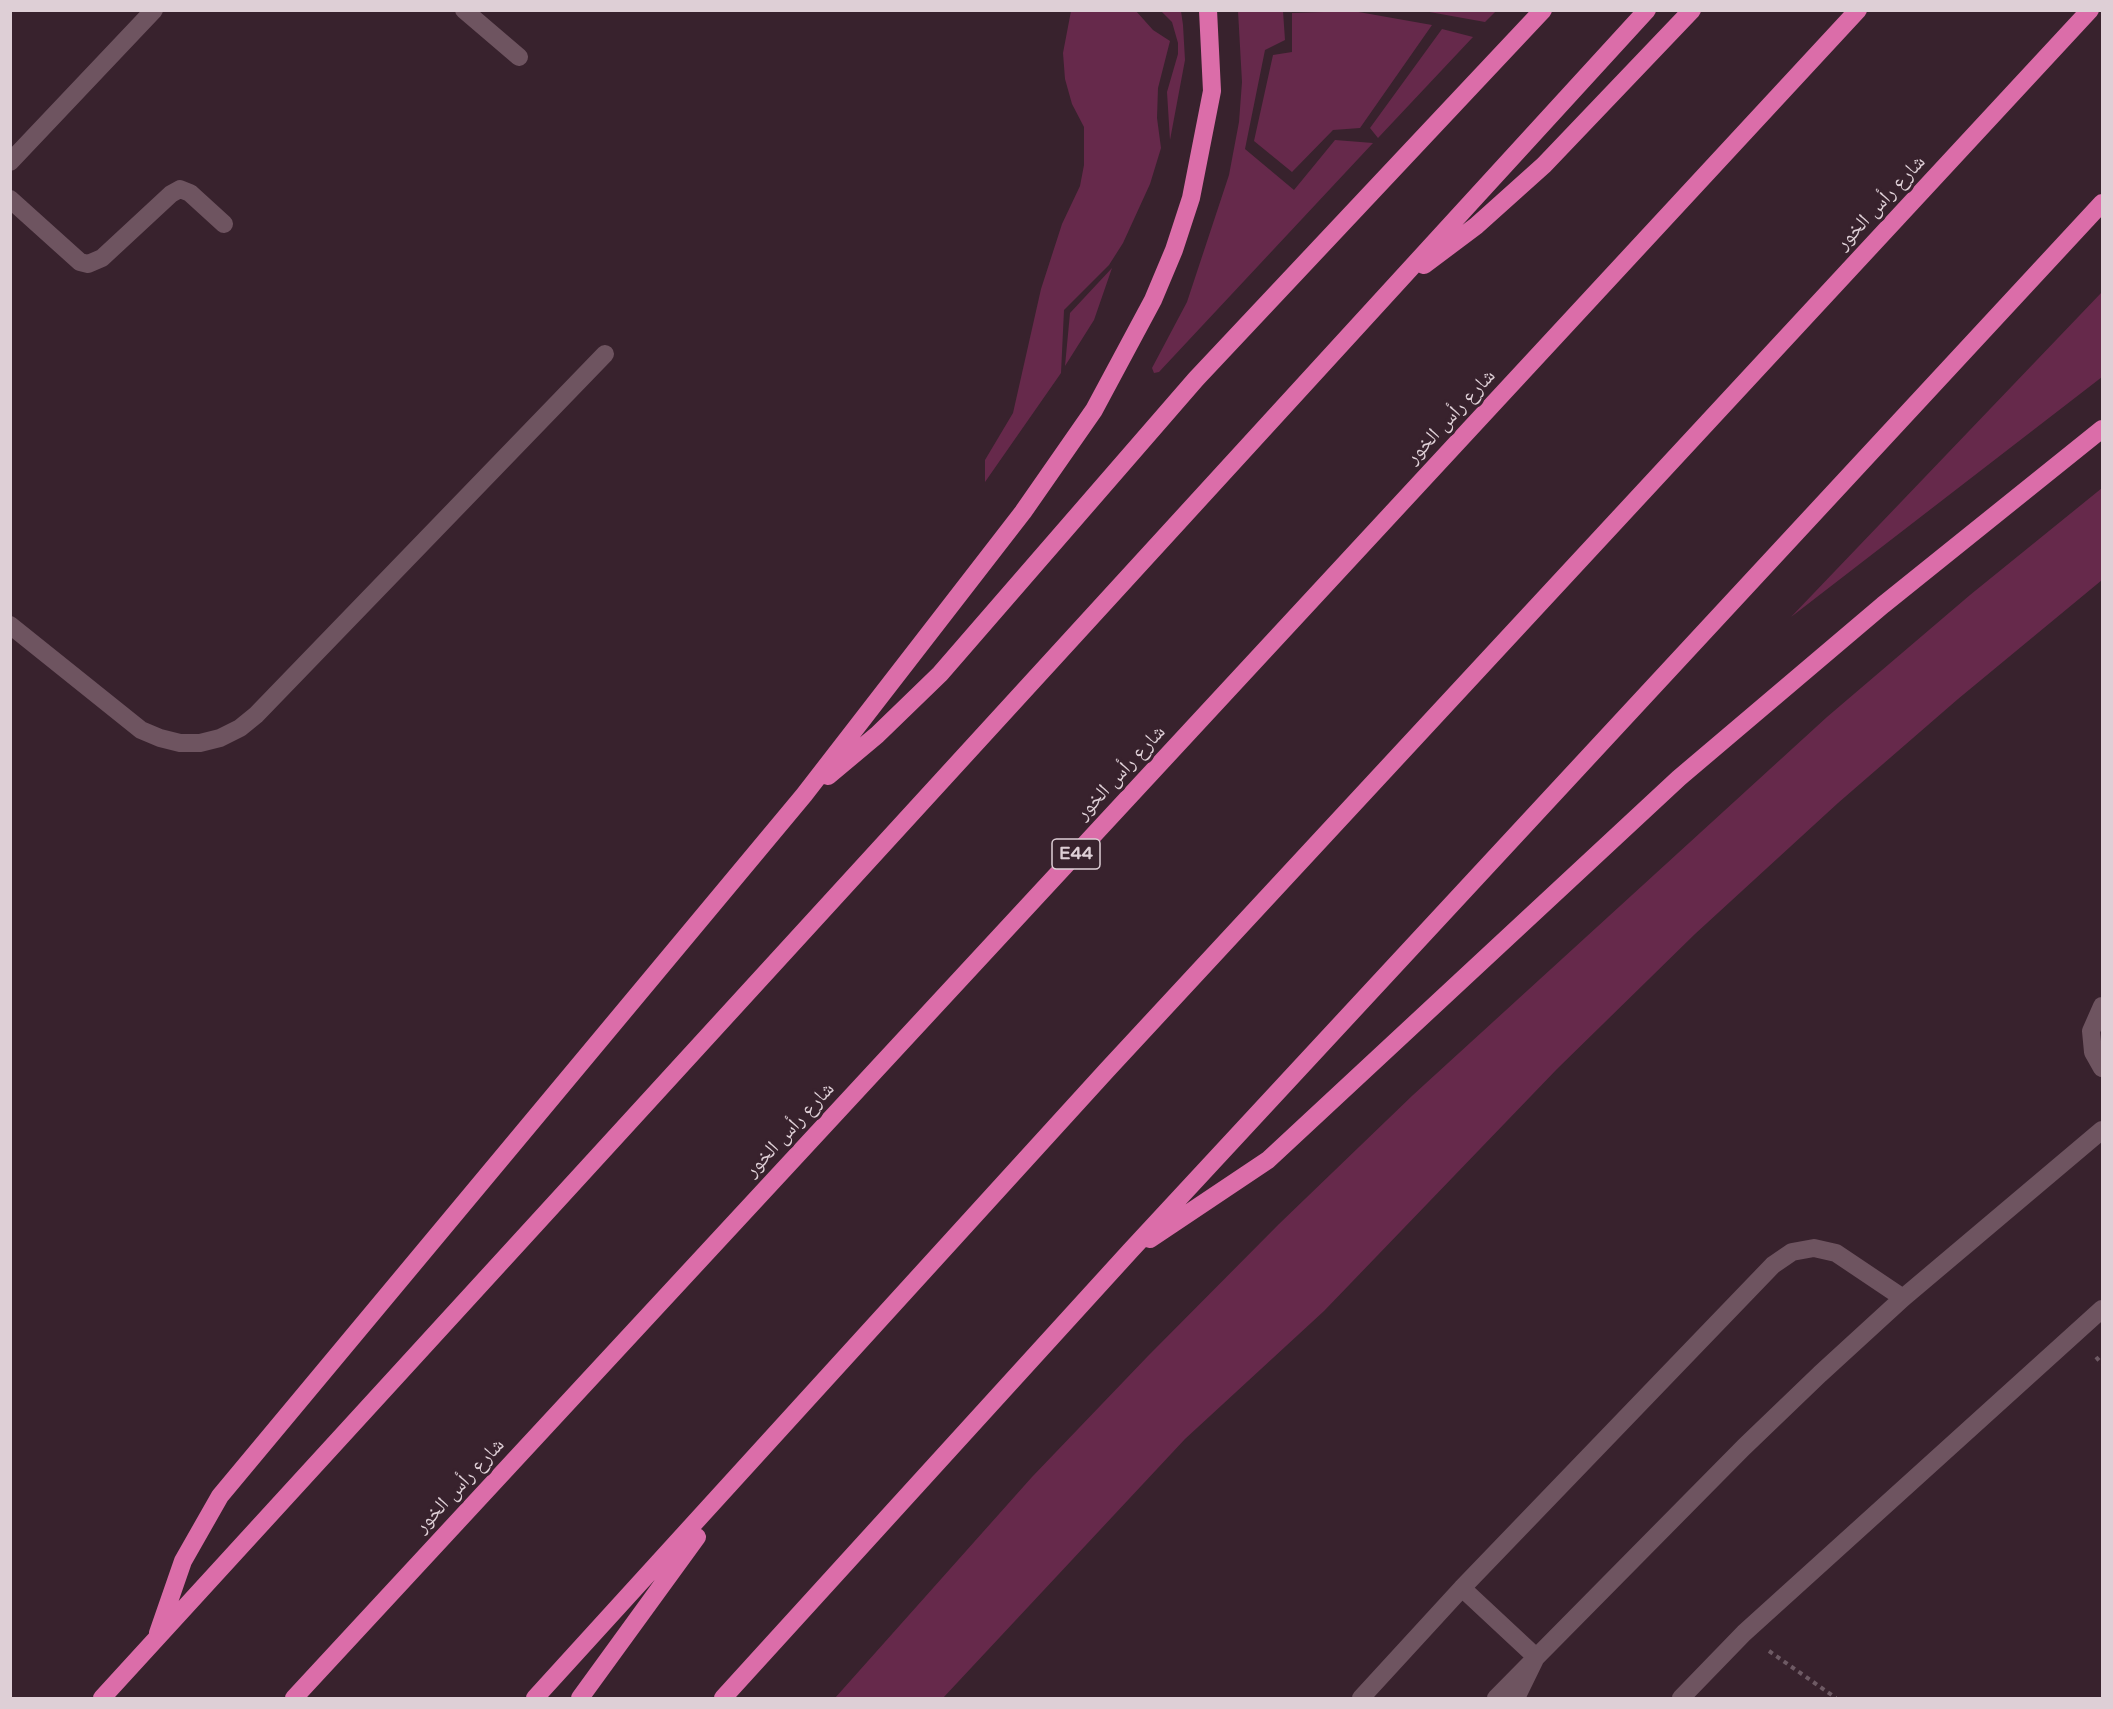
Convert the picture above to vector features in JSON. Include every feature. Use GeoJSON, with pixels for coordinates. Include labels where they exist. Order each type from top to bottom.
{"type":"FeatureCollection","features":[{"type":"Feature","properties":{"kind":"highway"},"geometry":{"type":"LineString","coordinates":[[155,1641],[183,1561],[220,1496],[804,795],[1029,504],[1094,410],[1130,346],[1174,250],[1203,145],[1212,91],[1208,10]]}},
{"type":"Feature","properties":{"kind":"highway"},"geometry":{"type":"LineString","coordinates":[[804,795],[913,703],[1196,379],[1543,10]]}},
{"type":"Feature","properties":{"kind":"highway"},"geometry":{"type":"LineString","coordinates":[[102,1698],[1647,10]]}},
{"type":"Feature","properties":{"kind":"highway"},"geometry":{"type":"LineString","coordinates":[[1399,281],[1476,226],[1544,165],[1692,10]]}},
{"type":"Feature","properties":{"kind":"highway","name":"شارع رأس الخور"},"geometry":{"type":"LineString","coordinates":[[294,1698],[1858,10]]}},
{"type":"Feature","properties":{"kind":"highway","name":"شارع رأس الخور"},"geometry":{"type":"LineString","coordinates":[[535,1698],[748,1468],[1107,1070],[2090,10]]}},
{"type":"Feature","properties":{"kind":"highway"},"geometry":{"type":"LineString","coordinates":[[723,1698],[1131,1250],[2103,203]]}},
{"type":"Feature","properties":{"kind":"highway"},"geometry":{"type":"LineString","coordinates":[[1131,1250],[1218,1197],[1268,1160],[1679,778],[1883,605],[2103,429]]}},
{"type":"Feature","properties":{"kind":"highway"},"geometry":{"type":"LineString","coordinates":[[580,1698],[748,1468]]}},
{"type":"Feature","properties":{"kind":"street"},"geometry":{"type":"LineString","coordinates":[[10,162],[154,10]]}},
{"type":"Feature","properties":{"kind":"street"},"geometry":{"type":"LineString","coordinates":[[464,10],[519,57]]}},
{"type":"Feature","properties":{"kind":"street"},"geometry":{"type":"LineString","coordinates":[[10,199],[80,262],[88,264],[102,258],[175,190],[180,189],[190,193],[224,225]]}},
{"type":"Feature","properties":{"kind":"street"},"geometry":{"type":"LineString","coordinates":[[10,625],[141,730],[180,743],[220,738],[240,728],[256,715],[605,354]]}},
{"type":"Feature","properties":{"kind":"street"},"geometry":{"type":"LineString","coordinates":[[2103,1006],[2091,1031],[2093,1052],[2103,1068]]}},
{"type":"Feature","properties":{"kind":"street"},"geometry":{"type":"LineString","coordinates":[[1496,1698],[1744,1447],[1903,1298],[2103,1130]]}},
{"type":"Feature","properties":{"kind":"street"},"geometry":{"type":"LineString","coordinates":[[1361,1698],[1462,1587],[1773,1265],[1792,1252],[1814,1248],[1836,1253],[1903,1298]]}},
{"type":"Feature","properties":{"kind":"street"},"geometry":{"type":"LineString","coordinates":[[1681,1698],[1696,1691],[1744,1633],[2103,1309]]}},
{"type":"Feature","properties":{"kind":"street"},"geometry":{"type":"LineString","coordinates":[[1462,1587],[1536,1657]]}},
{"type":"Feature","properties":{"kind":"street"},"geometry":{"type":"LineString","coordinates":[[1516,1698],[1536,1657]]}},
{"type":"Feature","properties":{"kind":"path"},"geometry":{"type":"LineString","coordinates":[[1744,1633],[1836,1698]]}},
{"type":"Feature","properties":{"kind":"shaded area"},"geometry":{"type":"Polygon","coordinates":[[[1071,11],[1136,11],[1153,30],[1170,41],[1158,88],[1157,118],[1161,148],[1150,184],[1123,243],[1109,265],[1064,310],[1061,373],[985,482],[985,460],[1013,413],[1041,289],[1062,224],[1080,186],[1084,165],[1084,127],[1072,104],[1065,79],[1063,53],[1071,11]]]}},
{"type":"Feature","properties":{"kind":"shaded area"},"geometry":{"type":"Polygon","coordinates":[[[1161,11],[1181,11],[1183,25],[1185,60],[1170,140],[1167,92],[1178,54],[1178,43],[1172,22],[1161,11]]]}},
{"type":"Feature","properties":{"kind":"shaded area"},"geometry":{"type":"Polygon","coordinates":[[[1238,11],[1283,11],[1285,40],[1265,50],[1245,149],[1294,190],[1335,140],[1373,143],[1159,372],[1154,373],[1152,368],[1187,302],[1229,175],[1239,122],[1242,82],[1238,11]]]}},
{"type":"Feature","properties":{"kind":"shaded area"},"geometry":{"type":"Polygon","coordinates":[[[1353,11],[1432,25],[1360,128],[1333,130],[1292,172],[1254,141],[1273,55],[1292,52],[1292,13],[1353,11]]]}},
{"type":"Feature","properties":{"kind":"shaded area"},"geometry":{"type":"Polygon","coordinates":[[[1424,11],[1496,11],[1485,22],[1424,11]]]}},
{"type":"Feature","properties":{"kind":"shaded area"},"geometry":{"type":"Polygon","coordinates":[[[1442,29],[1473,37],[1378,138],[1370,128],[1442,29]]]}},
{"type":"Feature","properties":{"kind":"shaded area"},"geometry":{"type":"Polygon","coordinates":[[[1112,268],[1094,320],[1065,366],[1070,313],[1112,268]]]}},
{"type":"Feature","properties":{"kind":"shaded area"},"geometry":{"type":"Polygon","coordinates":[[[2102,292],[2102,377],[1791,617],[2102,292]]]}},
{"type":"Feature","properties":{"kind":"shaded area"},"geometry":{"type":"Polygon","coordinates":[[[2102,488],[2102,580],[1958,699],[1838,803],[1695,934],[1557,1069],[1324,1311],[1185,1439],[943,1698],[835,1698],[1032,1477],[1279,1224],[1413,1095],[1827,717],[1970,595],[2102,488]]]}}]}
